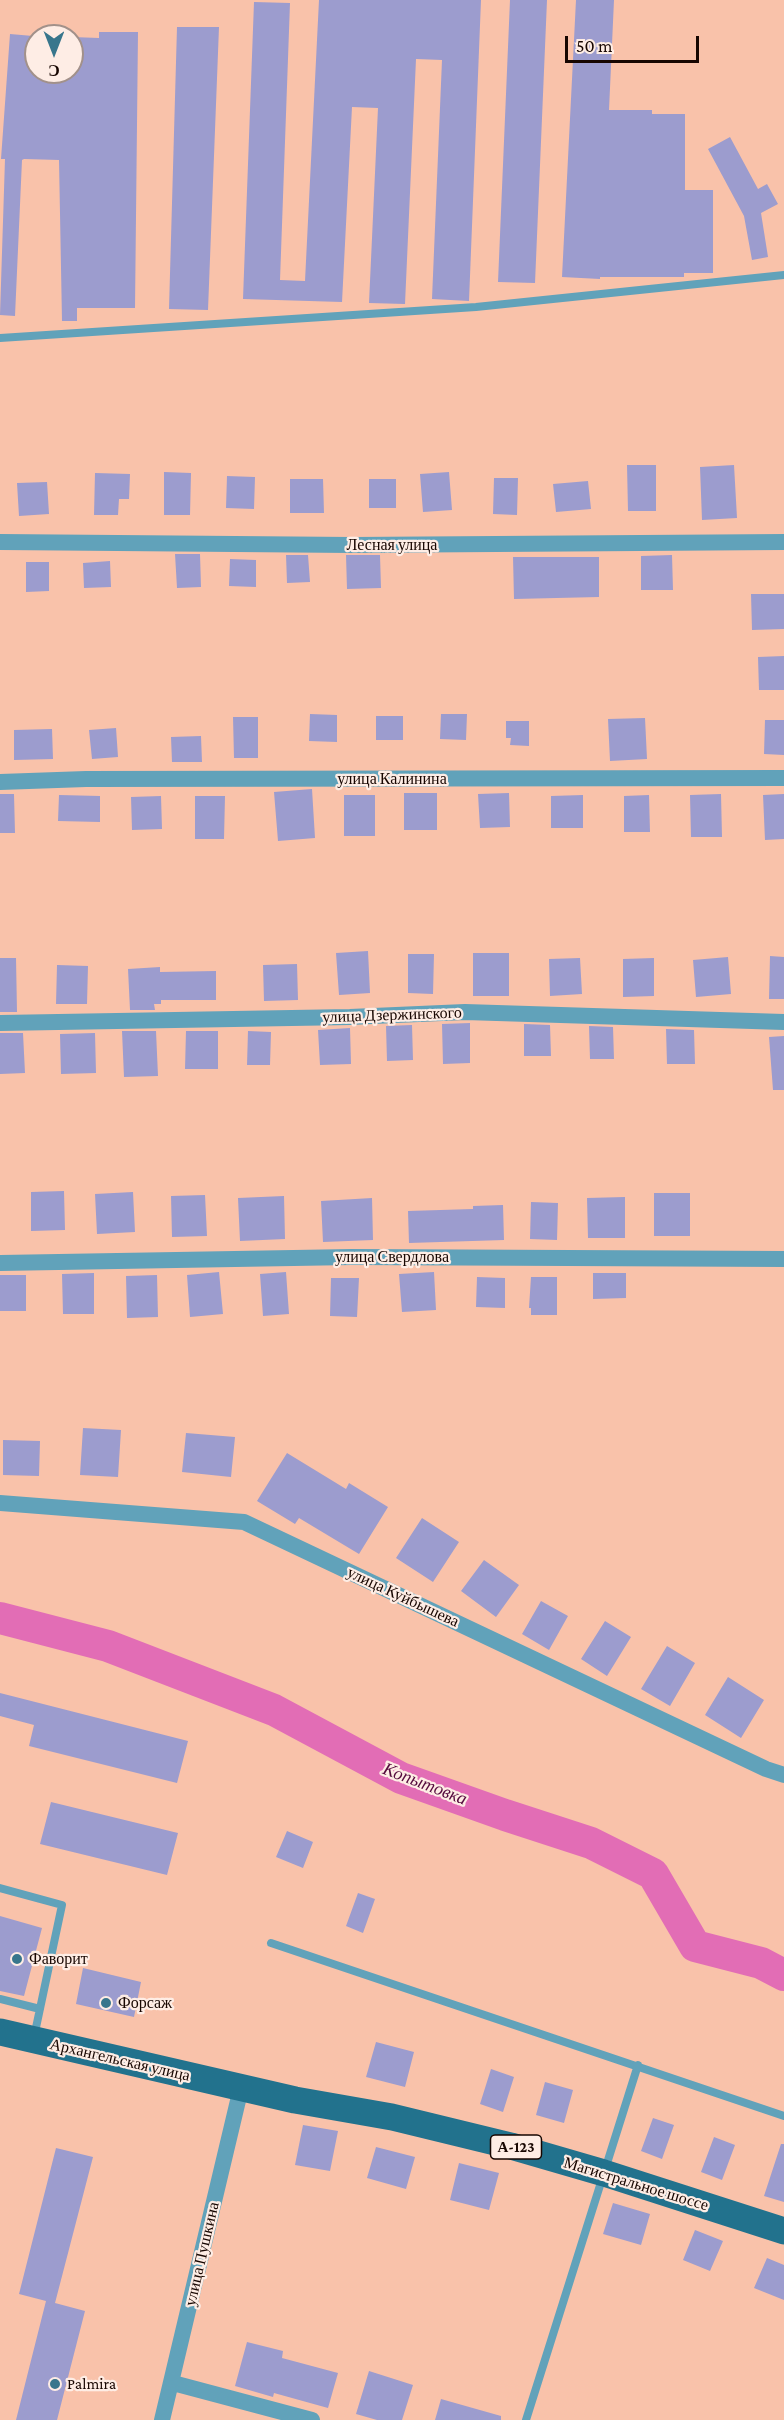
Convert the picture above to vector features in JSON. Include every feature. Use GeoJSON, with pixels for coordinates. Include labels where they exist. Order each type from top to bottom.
{"type":"FeatureCollection","features":[{"type":"Feature","properties":{"kind":"main road","name":"Архангельская улица"},"geometry":{"type":"LineString","coordinates":[[0,2032],[241,2088]]}},
{"type":"Feature","properties":{"kind":"main road","name":"Магистральное шоссе"},"geometry":{"type":"LineString","coordinates":[[241,2088],[392,2117],[511,2145],[784,2231]]}},
{"type":"Feature","properties":{"kind":"street","name":"Лесная улица"},"geometry":{"type":"LineString","coordinates":[[0,542],[340,545],[784,542]]}},
{"type":"Feature","properties":{"kind":"street","name":"улица Калинина"},"geometry":{"type":"LineString","coordinates":[[0,782],[86,778],[784,778]]}},
{"type":"Feature","properties":{"kind":"street","name":"улица Дзержинского"},"geometry":{"type":"LineString","coordinates":[[0,1023],[350,1017],[465,1012],[784,1022]]}},
{"type":"Feature","properties":{"kind":"street","name":"улица Свердлова"},"geometry":{"type":"LineString","coordinates":[[0,1263],[352,1257],[784,1259]]}},
{"type":"Feature","properties":{"kind":"street","name":"улица Куйбышева"},"geometry":{"type":"LineString","coordinates":[[0,1503],[244,1522],[755,1764],[784,1775]]}},
{"type":"Feature","properties":{"kind":"street","name":"улица Пушкина"},"geometry":{"type":"LineString","coordinates":[[162,2420],[241,2088]]}},
{"type":"Feature","properties":{"kind":"street"},"geometry":{"type":"LineString","coordinates":[[172,2383],[312,2420]]}},
{"type":"Feature","properties":{"kind":"lane"},"geometry":{"type":"LineString","coordinates":[[0,338],[476,307],[784,275]]}},
{"type":"Feature","properties":{"kind":"lane"},"geometry":{"type":"LineString","coordinates":[[0,1888],[62,1905],[33,2040]]}},
{"type":"Feature","properties":{"kind":"lane"},"geometry":{"type":"LineString","coordinates":[[271,1943],[784,2116]]}},
{"type":"Feature","properties":{"kind":"lane"},"geometry":{"type":"LineString","coordinates":[[0,1999],[40,2009]]}},
{"type":"Feature","properties":{"kind":"lane"},"geometry":{"type":"LineString","coordinates":[[526,2420],[638,2065]]}},
{"type":"Feature","properties":{"kind":"building"},"geometry":{"type":"Polygon","coordinates":[[[319,0],[481,0],[469,301],[432,299],[442,60],[416,59],[405,304],[369,303],[378,108],[352,107],[342,302],[243,299],[254,2],[290,3],[280,280],[305,281],[319,0]]]}},
{"type":"Feature","properties":{"kind":"building"},"geometry":{"type":"Polygon","coordinates":[[[510,0],[547,0],[535,283],[498,282],[510,0]]]}},
{"type":"Feature","properties":{"kind":"building"},"geometry":{"type":"Polygon","coordinates":[[[576,0],[614,0],[609,110],[652,110],[652,114],[685,114],[685,190],[713,190],[713,273],[684,273],[684,277],[600,277],[600,279],[562,277],[576,0]]]}},
{"type":"Feature","properties":{"kind":"building"},"geometry":{"type":"Polygon","coordinates":[[[177,27],[219,27],[208,310],[169,309],[177,27]]]}},
{"type":"Feature","properties":{"kind":"building"},"geometry":{"type":"Polygon","coordinates":[[[99,32],[138,32],[135,308],[77,308],[77,321],[62,321],[59,160],[24,159],[22,160],[15,316],[0,315],[5,159],[1,159],[10,34],[24,35],[24,84],[84,84],[84,37],[99,38],[99,32]]]}},
{"type":"Feature","properties":{"kind":"building"},"geometry":{"type":"Polygon","coordinates":[[[730,137],[758,189],[767,184],[778,204],[761,213],[768,257],[752,260],[744,216],[708,149],[730,137]]]}},
{"type":"Feature","properties":{"kind":"building"},"geometry":{"type":"Polygon","coordinates":[[[627,465],[656,465],[656,511],[628,511],[627,465]]]}},
{"type":"Feature","properties":{"kind":"building"},"geometry":{"type":"Polygon","coordinates":[[[734,465],[737,518],[702,520],[700,467],[734,465]]]}},
{"type":"Feature","properties":{"kind":"building"},"geometry":{"type":"Polygon","coordinates":[[[164,472],[191,473],[190,515],[164,515],[164,472]]]}},
{"type":"Feature","properties":{"kind":"building"},"geometry":{"type":"Polygon","coordinates":[[[449,472],[452,510],[423,512],[420,474],[449,472]]]}},
{"type":"Feature","properties":{"kind":"building"},"geometry":{"type":"Polygon","coordinates":[[[95,473],[130,474],[129,499],[119,499],[118,515],[94,515],[95,473]]]}},
{"type":"Feature","properties":{"kind":"building"},"geometry":{"type":"Polygon","coordinates":[[[227,476],[255,477],[254,509],[226,508],[227,476]]]}},
{"type":"Feature","properties":{"kind":"building"},"geometry":{"type":"Polygon","coordinates":[[[494,478],[518,478],[517,515],[493,514],[494,478]]]}},
{"type":"Feature","properties":{"kind":"building"},"geometry":{"type":"Polygon","coordinates":[[[290,479],[323,479],[324,513],[290,513],[290,479]]]}},
{"type":"Feature","properties":{"kind":"building"},"geometry":{"type":"Polygon","coordinates":[[[369,479],[396,479],[396,508],[369,508],[369,479]]]}},
{"type":"Feature","properties":{"kind":"building"},"geometry":{"type":"Polygon","coordinates":[[[588,481],[591,509],[556,512],[553,484],[588,481]]]}},
{"type":"Feature","properties":{"kind":"building"},"geometry":{"type":"Polygon","coordinates":[[[47,482],[49,514],[19,516],[17,483],[47,482]]]}},
{"type":"Feature","properties":{"kind":"building"},"geometry":{"type":"Polygon","coordinates":[[[175,554],[200,554],[201,587],[177,588],[175,554]]]}},
{"type":"Feature","properties":{"kind":"building"},"geometry":{"type":"Polygon","coordinates":[[[286,555],[308,555],[310,582],[287,583],[286,555]]]}},
{"type":"Feature","properties":{"kind":"building"},"geometry":{"type":"Polygon","coordinates":[[[346,555],[380,555],[381,588],[347,589],[346,555]]]}},
{"type":"Feature","properties":{"kind":"building"},"geometry":{"type":"Polygon","coordinates":[[[672,555],[673,590],[641,590],[641,556],[672,555]]]}},
{"type":"Feature","properties":{"kind":"building"},"geometry":{"type":"Polygon","coordinates":[[[513,557],[599,557],[599,597],[514,599],[513,557]]]}},
{"type":"Feature","properties":{"kind":"building"},"geometry":{"type":"Polygon","coordinates":[[[230,559],[256,560],[256,587],[229,586],[230,559]]]}},
{"type":"Feature","properties":{"kind":"building"},"geometry":{"type":"Polygon","coordinates":[[[110,561],[111,587],[84,588],[83,563],[110,561]]]}},
{"type":"Feature","properties":{"kind":"building"},"geometry":{"type":"Polygon","coordinates":[[[26,562],[49,562],[49,591],[26,592],[26,562]]]}},
{"type":"Feature","properties":{"kind":"building"},"geometry":{"type":"Polygon","coordinates":[[[751,594],[784,594],[784,629],[752,630],[751,594]]]}},
{"type":"Feature","properties":{"kind":"building"},"geometry":{"type":"Polygon","coordinates":[[[784,656],[784,690],[759,690],[758,657],[784,656]]]}},
{"type":"Feature","properties":{"kind":"building"},"geometry":{"type":"Polygon","coordinates":[[[310,714],[337,715],[337,742],[309,741],[310,714]]]}},
{"type":"Feature","properties":{"kind":"building"},"geometry":{"type":"Polygon","coordinates":[[[441,714],[467,714],[466,740],[440,739],[441,714]]]}},
{"type":"Feature","properties":{"kind":"building"},"geometry":{"type":"Polygon","coordinates":[[[376,716],[403,716],[403,740],[376,740],[376,716]]]}},
{"type":"Feature","properties":{"kind":"building"},"geometry":{"type":"Polygon","coordinates":[[[233,717],[258,717],[258,758],[234,758],[233,717]]]}},
{"type":"Feature","properties":{"kind":"building"},"geometry":{"type":"Polygon","coordinates":[[[645,718],[647,759],[610,761],[608,719],[645,718]]]}},
{"type":"Feature","properties":{"kind":"building"},"geometry":{"type":"Polygon","coordinates":[[[765,720],[784,720],[784,755],[764,754],[765,720]]]}},
{"type":"Feature","properties":{"kind":"building"},"geometry":{"type":"Polygon","coordinates":[[[506,721],[529,721],[529,746],[510,745],[511,738],[506,738],[506,721]]]}},
{"type":"Feature","properties":{"kind":"building"},"geometry":{"type":"Polygon","coordinates":[[[116,728],[118,757],[92,759],[89,730],[116,728]]]}},
{"type":"Feature","properties":{"kind":"building"},"geometry":{"type":"Polygon","coordinates":[[[52,729],[53,759],[14,760],[14,730],[52,729]]]}},
{"type":"Feature","properties":{"kind":"building"},"geometry":{"type":"Polygon","coordinates":[[[201,736],[202,762],[172,762],[171,737],[201,736]]]}},
{"type":"Feature","properties":{"kind":"building"},"geometry":{"type":"Polygon","coordinates":[[[312,789],[315,838],[278,841],[274,792],[312,789]]]}},
{"type":"Feature","properties":{"kind":"building"},"geometry":{"type":"Polygon","coordinates":[[[404,793],[437,793],[437,830],[404,830],[404,793]]]}},
{"type":"Feature","properties":{"kind":"building"},"geometry":{"type":"Polygon","coordinates":[[[509,793],[510,827],[480,828],[478,794],[509,793]]]}},
{"type":"Feature","properties":{"kind":"building"},"geometry":{"type":"Polygon","coordinates":[[[0,794],[14,794],[15,833],[0,833],[0,794]]]}},
{"type":"Feature","properties":{"kind":"building"},"geometry":{"type":"Polygon","coordinates":[[[721,794],[722,837],[691,837],[690,795],[721,794]]]}},
{"type":"Feature","properties":{"kind":"building"},"geometry":{"type":"Polygon","coordinates":[[[784,794],[784,839],[765,840],[763,795],[784,794]]]}},
{"type":"Feature","properties":{"kind":"building"},"geometry":{"type":"Polygon","coordinates":[[[59,795],[100,796],[100,822],[58,821],[59,795]]]}},
{"type":"Feature","properties":{"kind":"building"},"geometry":{"type":"Polygon","coordinates":[[[344,795],[375,795],[375,836],[344,836],[344,795]]]}},
{"type":"Feature","properties":{"kind":"building"},"geometry":{"type":"Polygon","coordinates":[[[583,795],[583,828],[551,828],[551,796],[583,795]]]}},
{"type":"Feature","properties":{"kind":"building"},"geometry":{"type":"Polygon","coordinates":[[[649,795],[650,832],[624,832],[624,796],[649,795]]]}},
{"type":"Feature","properties":{"kind":"building"},"geometry":{"type":"Polygon","coordinates":[[[161,796],[162,829],[132,830],[131,797],[161,796]]]}},
{"type":"Feature","properties":{"kind":"building"},"geometry":{"type":"Polygon","coordinates":[[[195,796],[225,796],[224,839],[195,839],[195,796]]]}},
{"type":"Feature","properties":{"kind":"building"},"geometry":{"type":"Polygon","coordinates":[[[368,951],[370,993],[339,995],[336,953],[368,951]]]}},
{"type":"Feature","properties":{"kind":"building"},"geometry":{"type":"Polygon","coordinates":[[[473,953],[509,953],[509,996],[473,996],[473,953]]]}},
{"type":"Feature","properties":{"kind":"building"},"geometry":{"type":"Polygon","coordinates":[[[408,954],[434,954],[433,994],[408,993],[408,954]]]}},
{"type":"Feature","properties":{"kind":"building"},"geometry":{"type":"Polygon","coordinates":[[[770,956],[784,957],[784,999],[769,999],[770,956]]]}},
{"type":"Feature","properties":{"kind":"building"},"geometry":{"type":"Polygon","coordinates":[[[728,957],[731,994],[696,997],[693,960],[728,957]]]}},
{"type":"Feature","properties":{"kind":"building"},"geometry":{"type":"Polygon","coordinates":[[[0,958],[16,958],[17,1012],[0,1012],[0,958]]]}},
{"type":"Feature","properties":{"kind":"building"},"geometry":{"type":"Polygon","coordinates":[[[580,958],[582,994],[550,996],[549,959],[580,958]]]}},
{"type":"Feature","properties":{"kind":"building"},"geometry":{"type":"Polygon","coordinates":[[[654,958],[654,996],[623,997],[623,959],[654,958]]]}},
{"type":"Feature","properties":{"kind":"building"},"geometry":{"type":"Polygon","coordinates":[[[297,964],[298,1000],[264,1001],[263,965],[297,964]]]}},
{"type":"Feature","properties":{"kind":"building"},"geometry":{"type":"Polygon","coordinates":[[[57,965],[88,966],[87,1004],[56,1004],[57,965]]]}},
{"type":"Feature","properties":{"kind":"building"},"geometry":{"type":"Polygon","coordinates":[[[160,967],[160,972],[216,971],[216,1000],[161,1000],[161,1004],[154,1004],[155,1010],[130,1010],[128,969],[160,967]]]}},
{"type":"Feature","properties":{"kind":"building"},"geometry":{"type":"Polygon","coordinates":[[[470,1023],[470,1063],[443,1064],[442,1024],[470,1023]]]}},
{"type":"Feature","properties":{"kind":"building"},"geometry":{"type":"Polygon","coordinates":[[[524,1024],[550,1025],[551,1056],[524,1056],[524,1024]]]}},
{"type":"Feature","properties":{"kind":"building"},"geometry":{"type":"Polygon","coordinates":[[[412,1025],[413,1060],[387,1061],[386,1026],[412,1025]]]}},
{"type":"Feature","properties":{"kind":"building"},"geometry":{"type":"Polygon","coordinates":[[[589,1026],[613,1027],[614,1059],[590,1059],[589,1026]]]}},
{"type":"Feature","properties":{"kind":"building"},"geometry":{"type":"Polygon","coordinates":[[[350,1028],[351,1064],[320,1065],[318,1030],[350,1028]]]}},
{"type":"Feature","properties":{"kind":"building"},"geometry":{"type":"Polygon","coordinates":[[[666,1029],[694,1030],[695,1064],[667,1064],[666,1029]]]}},
{"type":"Feature","properties":{"kind":"building"},"geometry":{"type":"Polygon","coordinates":[[[122,1031],[156,1031],[158,1076],[124,1077],[122,1031]]]}},
{"type":"Feature","properties":{"kind":"building"},"geometry":{"type":"Polygon","coordinates":[[[186,1031],[218,1031],[218,1069],[185,1069],[186,1031]]]}},
{"type":"Feature","properties":{"kind":"building"},"geometry":{"type":"Polygon","coordinates":[[[248,1031],[271,1032],[270,1065],[247,1065],[248,1031]]]}},
{"type":"Feature","properties":{"kind":"building"},"geometry":{"type":"Polygon","coordinates":[[[0,1033],[23,1033],[25,1073],[0,1074],[0,1033]]]}},
{"type":"Feature","properties":{"kind":"building"},"geometry":{"type":"Polygon","coordinates":[[[95,1033],[96,1073],[61,1074],[60,1034],[95,1033]]]}},
{"type":"Feature","properties":{"kind":"building"},"geometry":{"type":"Polygon","coordinates":[[[784,1036],[784,1090],[773,1090],[769,1037],[784,1036]]]}},
{"type":"Feature","properties":{"kind":"building"},"geometry":{"type":"Polygon","coordinates":[[[64,1191],[65,1230],[31,1231],[31,1192],[64,1191]]]}},
{"type":"Feature","properties":{"kind":"building"},"geometry":{"type":"Polygon","coordinates":[[[133,1192],[135,1232],[97,1234],[95,1194],[133,1192]]]}},
{"type":"Feature","properties":{"kind":"building"},"geometry":{"type":"Polygon","coordinates":[[[654,1193],[690,1193],[690,1236],[654,1236],[654,1193]]]}},
{"type":"Feature","properties":{"kind":"building"},"geometry":{"type":"Polygon","coordinates":[[[205,1195],[207,1236],[172,1237],[171,1196],[205,1195]]]}},
{"type":"Feature","properties":{"kind":"building"},"geometry":{"type":"Polygon","coordinates":[[[284,1196],[285,1239],[240,1241],[238,1198],[284,1196]]]}},
{"type":"Feature","properties":{"kind":"building"},"geometry":{"type":"Polygon","coordinates":[[[625,1197],[625,1238],[588,1238],[587,1198],[625,1197]]]}},
{"type":"Feature","properties":{"kind":"building"},"geometry":{"type":"Polygon","coordinates":[[[372,1198],[373,1240],[323,1242],[321,1201],[372,1198]]]}},
{"type":"Feature","properties":{"kind":"building"},"geometry":{"type":"Polygon","coordinates":[[[531,1202],[558,1203],[557,1240],[530,1239],[531,1202]]]}},
{"type":"Feature","properties":{"kind":"building"},"geometry":{"type":"Polygon","coordinates":[[[503,1205],[504,1240],[409,1243],[408,1211],[473,1209],[473,1206],[503,1205]]]}},
{"type":"Feature","properties":{"kind":"building"},"geometry":{"type":"Polygon","coordinates":[[[219,1272],[223,1314],[190,1317],[187,1275],[219,1272]]]}},
{"type":"Feature","properties":{"kind":"building"},"geometry":{"type":"Polygon","coordinates":[[[286,1272],[289,1314],[263,1316],[260,1274],[286,1272]]]}},
{"type":"Feature","properties":{"kind":"building"},"geometry":{"type":"Polygon","coordinates":[[[434,1272],[436,1310],[402,1312],[399,1274],[434,1272]]]}},
{"type":"Feature","properties":{"kind":"building"},"geometry":{"type":"Polygon","coordinates":[[[94,1273],[94,1314],[63,1314],[62,1274],[94,1273]]]}},
{"type":"Feature","properties":{"kind":"building"},"geometry":{"type":"Polygon","coordinates":[[[593,1273],[626,1273],[626,1298],[593,1299],[593,1273]]]}},
{"type":"Feature","properties":{"kind":"building"},"geometry":{"type":"Polygon","coordinates":[[[0,1275],[26,1275],[26,1311],[0,1311],[0,1275]]]}},
{"type":"Feature","properties":{"kind":"building"},"geometry":{"type":"Polygon","coordinates":[[[157,1275],[158,1317],[127,1318],[126,1276],[157,1275]]]}},
{"type":"Feature","properties":{"kind":"building"},"geometry":{"type":"Polygon","coordinates":[[[477,1277],[505,1278],[505,1308],[476,1307],[477,1277]]]}},
{"type":"Feature","properties":{"kind":"building"},"geometry":{"type":"Polygon","coordinates":[[[531,1277],[557,1277],[557,1315],[531,1315],[531,1308],[529,1308],[531,1277]]]}},
{"type":"Feature","properties":{"kind":"building"},"geometry":{"type":"Polygon","coordinates":[[[331,1278],[359,1278],[357,1317],[330,1316],[331,1278]]]}},
{"type":"Feature","properties":{"kind":"building"},"geometry":{"type":"Polygon","coordinates":[[[83,1428],[121,1430],[118,1477],[80,1475],[83,1428]]]}},
{"type":"Feature","properties":{"kind":"building"},"geometry":{"type":"Polygon","coordinates":[[[186,1433],[235,1437],[231,1477],[182,1472],[186,1433]]]}},
{"type":"Feature","properties":{"kind":"building"},"geometry":{"type":"Polygon","coordinates":[[[3,1440],[40,1441],[39,1476],[3,1475],[3,1440]]]}},
{"type":"Feature","properties":{"kind":"building"},"geometry":{"type":"Polygon","coordinates":[[[287,1453],[346,1489],[349,1483],[388,1507],[359,1554],[299,1518],[295,1524],[257,1501],[287,1453]]]}},
{"type":"Feature","properties":{"kind":"building"},"geometry":{"type":"Polygon","coordinates":[[[422,1518],[459,1542],[433,1582],[396,1558],[422,1518]]]}},
{"type":"Feature","properties":{"kind":"building"},"geometry":{"type":"Polygon","coordinates":[[[484,1560],[519,1585],[496,1617],[461,1591],[484,1560]]]}},
{"type":"Feature","properties":{"kind":"building"},"geometry":{"type":"Polygon","coordinates":[[[541,1601],[568,1616],[549,1650],[522,1634],[541,1601]]]}},
{"type":"Feature","properties":{"kind":"building"},"geometry":{"type":"Polygon","coordinates":[[[605,1621],[631,1637],[607,1676],[581,1659],[605,1621]]]}},
{"type":"Feature","properties":{"kind":"building"},"geometry":{"type":"Polygon","coordinates":[[[667,1646],[695,1663],[670,1706],[641,1689],[667,1646]]]}},
{"type":"Feature","properties":{"kind":"building"},"geometry":{"type":"Polygon","coordinates":[[[728,1677],[764,1700],[741,1738],[705,1715],[728,1677]]]}},
{"type":"Feature","properties":{"kind":"building"},"geometry":{"type":"Polygon","coordinates":[[[0,1693],[188,1741],[177,1783],[29,1746],[34,1725],[0,1716],[0,1693]]]}},
{"type":"Feature","properties":{"kind":"building"},"geometry":{"type":"Polygon","coordinates":[[[51,1802],[178,1833],[167,1875],[40,1844],[51,1802]]]}},
{"type":"Feature","properties":{"kind":"building"},"geometry":{"type":"Polygon","coordinates":[[[287,1831],[313,1842],[303,1868],[276,1857],[287,1831]]]}},
{"type":"Feature","properties":{"kind":"building"},"geometry":{"type":"Polygon","coordinates":[[[358,1893],[375,1899],[363,1933],[346,1926],[358,1893]]]}},
{"type":"Feature","properties":{"kind":"building","name":"Фаворит"},"geometry":{"type":"Polygon","coordinates":[[[0,1916],[42,1928],[24,1996],[0,1991],[0,1916]]]}},
{"type":"Feature","properties":{"kind":"building"},"geometry":{"type":"Polygon","coordinates":[[[83,1968],[141,1982],[134,2017],[76,2004],[83,1968]]]}},
{"type":"Feature","properties":{"kind":"building"},"geometry":{"type":"Polygon","coordinates":[[[376,2042],[414,2052],[405,2087],[366,2077],[376,2042]]]}},
{"type":"Feature","properties":{"kind":"building"},"geometry":{"type":"Polygon","coordinates":[[[491,2069],[514,2077],[503,2112],[480,2104],[491,2069]]]}},
{"type":"Feature","properties":{"kind":"building"},"geometry":{"type":"Polygon","coordinates":[[[545,2082],[573,2090],[564,2123],[536,2115],[545,2082]]]}},
{"type":"Feature","properties":{"kind":"building"},"geometry":{"type":"Polygon","coordinates":[[[653,2118],[674,2125],[662,2159],[641,2151],[653,2118]]]}},
{"type":"Feature","properties":{"kind":"building"},"geometry":{"type":"Polygon","coordinates":[[[303,2125],[338,2131],[330,2171],[295,2165],[303,2125]]]}},
{"type":"Feature","properties":{"kind":"building"},"geometry":{"type":"Polygon","coordinates":[[[714,2137],[735,2145],[722,2180],[701,2172],[714,2137]]]}},
{"type":"Feature","properties":{"kind":"building"},"geometry":{"type":"Polygon","coordinates":[[[781,2144],[784,2144],[784,2202],[764,2196],[781,2144]]]}},
{"type":"Feature","properties":{"kind":"building"},"geometry":{"type":"Polygon","coordinates":[[[376,2147],[415,2157],[406,2189],[367,2178],[376,2147]]]}},
{"type":"Feature","properties":{"kind":"building"},"geometry":{"type":"Polygon","coordinates":[[[56,2148],[93,2157],[55,2303],[85,2311],[57,2420],[16,2420],[46,2301],[19,2294],[56,2148]]]}},
{"type":"Feature","properties":{"kind":"building"},"geometry":{"type":"Polygon","coordinates":[[[459,2163],[499,2173],[489,2210],[450,2200],[459,2163]]]}},
{"type":"Feature","properties":{"kind":"building"},"geometry":{"type":"Polygon","coordinates":[[[613,2203],[650,2214],[641,2245],[603,2234],[613,2203]]]}},
{"type":"Feature","properties":{"kind":"building"},"geometry":{"type":"Polygon","coordinates":[[[695,2230],[723,2241],[710,2271],[683,2260],[695,2230]]]}},
{"type":"Feature","properties":{"kind":"building"},"geometry":{"type":"Polygon","coordinates":[[[767,2258],[784,2265],[784,2300],[754,2288],[767,2258]]]}},
{"type":"Feature","properties":{"kind":"building"},"geometry":{"type":"Polygon","coordinates":[[[247,2342],[283,2351],[282,2358],[338,2373],[328,2408],[274,2393],[273,2397],[235,2386],[247,2342]]]}},
{"type":"Feature","properties":{"kind":"building"},"geometry":{"type":"Polygon","coordinates":[[[369,2371],[413,2385],[402,2420],[377,2420],[356,2414],[369,2371]]]}},
{"type":"Feature","properties":{"kind":"building"},"geometry":{"type":"Polygon","coordinates":[[[441,2399],[501,2416],[501,2420],[435,2420],[441,2399]]]}},
{"type":"Feature","properties":{"kind":"waterway","name":"Копытовка"},"geometry":{"type":"LineString","coordinates":[[0,1618],[108,1646],[274,1710],[401,1778],[591,1843],[653,1874],[695,1946],[761,1963],[784,1975]]}},
{"type":"Feature","properties":{"kind":"place","name":"Фаворит"},"geometry":{"type":"Point","coordinates":[17,1959]}},
{"type":"Feature","properties":{"kind":"place","name":"Форсаж"},"geometry":{"type":"Point","coordinates":[106,2003]}},
{"type":"Feature","properties":{"kind":"place","name":"Palmira"},"geometry":{"type":"Point","coordinates":[55,2384]}}]}
